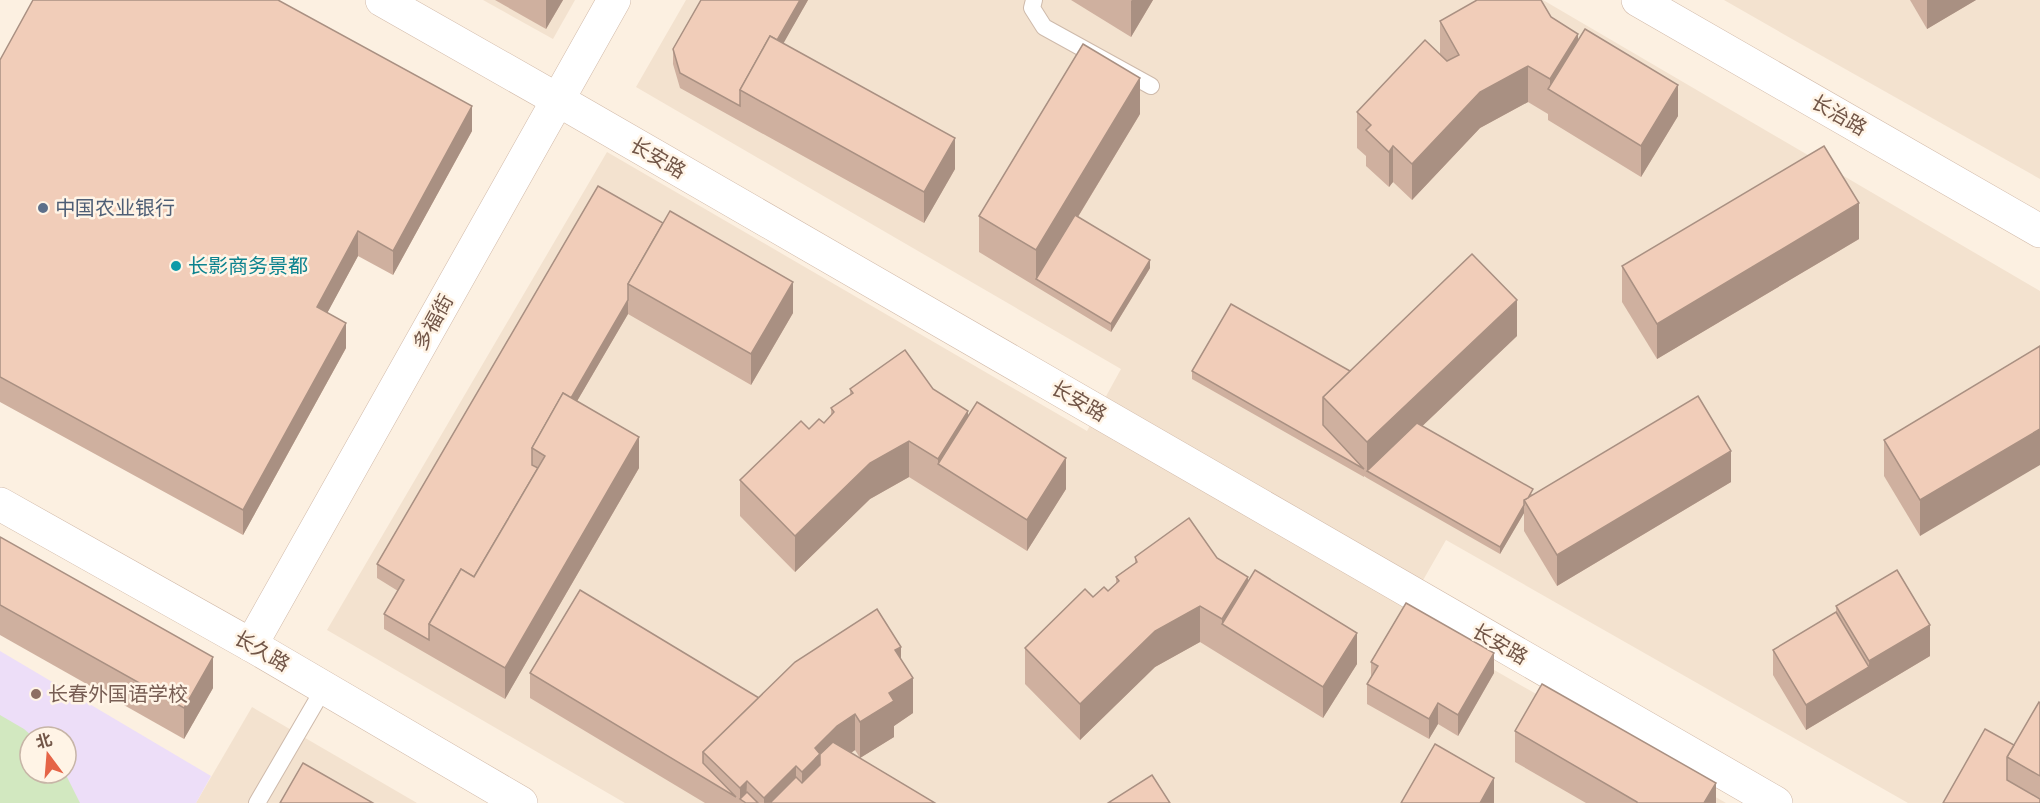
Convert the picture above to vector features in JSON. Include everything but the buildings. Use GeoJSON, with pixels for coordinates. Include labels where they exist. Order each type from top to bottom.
{"type":"FeatureCollection","features":[{"type":"Feature","properties":{"kind":"street","name":"长安路"},"geometry":{"type":"LineString","coordinates":[[382,0],[1776,803]]}},
{"type":"Feature","properties":{"kind":"street","name":"多福街"},"geometry":{"type":"LineString","coordinates":[[251,645],[614,0]]}},
{"type":"Feature","properties":{"kind":"street","name":"长治路"},"geometry":{"type":"LineString","coordinates":[[1638,0],[2040,231]]}},
{"type":"Feature","properties":{"kind":"street","name":"长久路"},"geometry":{"type":"LineString","coordinates":[[0,504],[251,645],[521,803]]}},
{"type":"Feature","properties":{"kind":"lane"},"geometry":{"type":"LineString","coordinates":[[1034,0],[1032,8],[1044,27],[1150,86]]}},
{"type":"Feature","properties":{"kind":"lane"},"geometry":{"type":"LineString","coordinates":[[257,803],[324,688]]}},
{"type":"Feature","properties":{"kind":"shaded area"},"geometry":{"type":"Polygon","coordinates":[[[483,0],[575,0],[553,39],[483,0]]]}},
{"type":"Feature","properties":{"kind":"shaded area"},"geometry":{"type":"Polygon","coordinates":[[[686,0],[1543,0],[2040,291],[2040,803],[1908,803],[1446,540],[1402,617],[1726,803],[625,803],[327,630],[607,152],[1087,431],[1121,369],[636,87],[686,0]]]}},
{"type":"Feature","properties":{"kind":"shaded area"},"geometry":{"type":"Polygon","coordinates":[[[1724,0],[2040,0],[2040,179],[1792,39],[1724,0]]]}},
{"type":"Feature","properties":{"kind":"shaded area","name":"长春外国语学校"},"geometry":{"type":"Polygon","coordinates":[[[0,651],[211,776],[196,803],[0,803],[0,651]]]}},
{"type":"Feature","properties":{"kind":"shaded area"},"geometry":{"type":"Polygon","coordinates":[[[252,707],[417,803],[196,803],[252,707]]]}},
{"type":"Feature","properties":{"kind":"green space"},"geometry":{"type":"Polygon","coordinates":[[[0,715],[18,726],[18,785],[71,785],[80,803],[0,803],[0,715]]]}},
{"type":"Feature","properties":{"kind":"place","name":"中国农业银行"},"geometry":{"type":"Point","coordinates":[43,208]}},
{"type":"Feature","properties":{"kind":"place","name":"长影商务景都"},"geometry":{"type":"Point","coordinates":[176,266]}},
{"type":"Feature","properties":{"kind":"place","name":"长春外国语学校"},"geometry":{"type":"Point","coordinates":[36,694]}}]}
